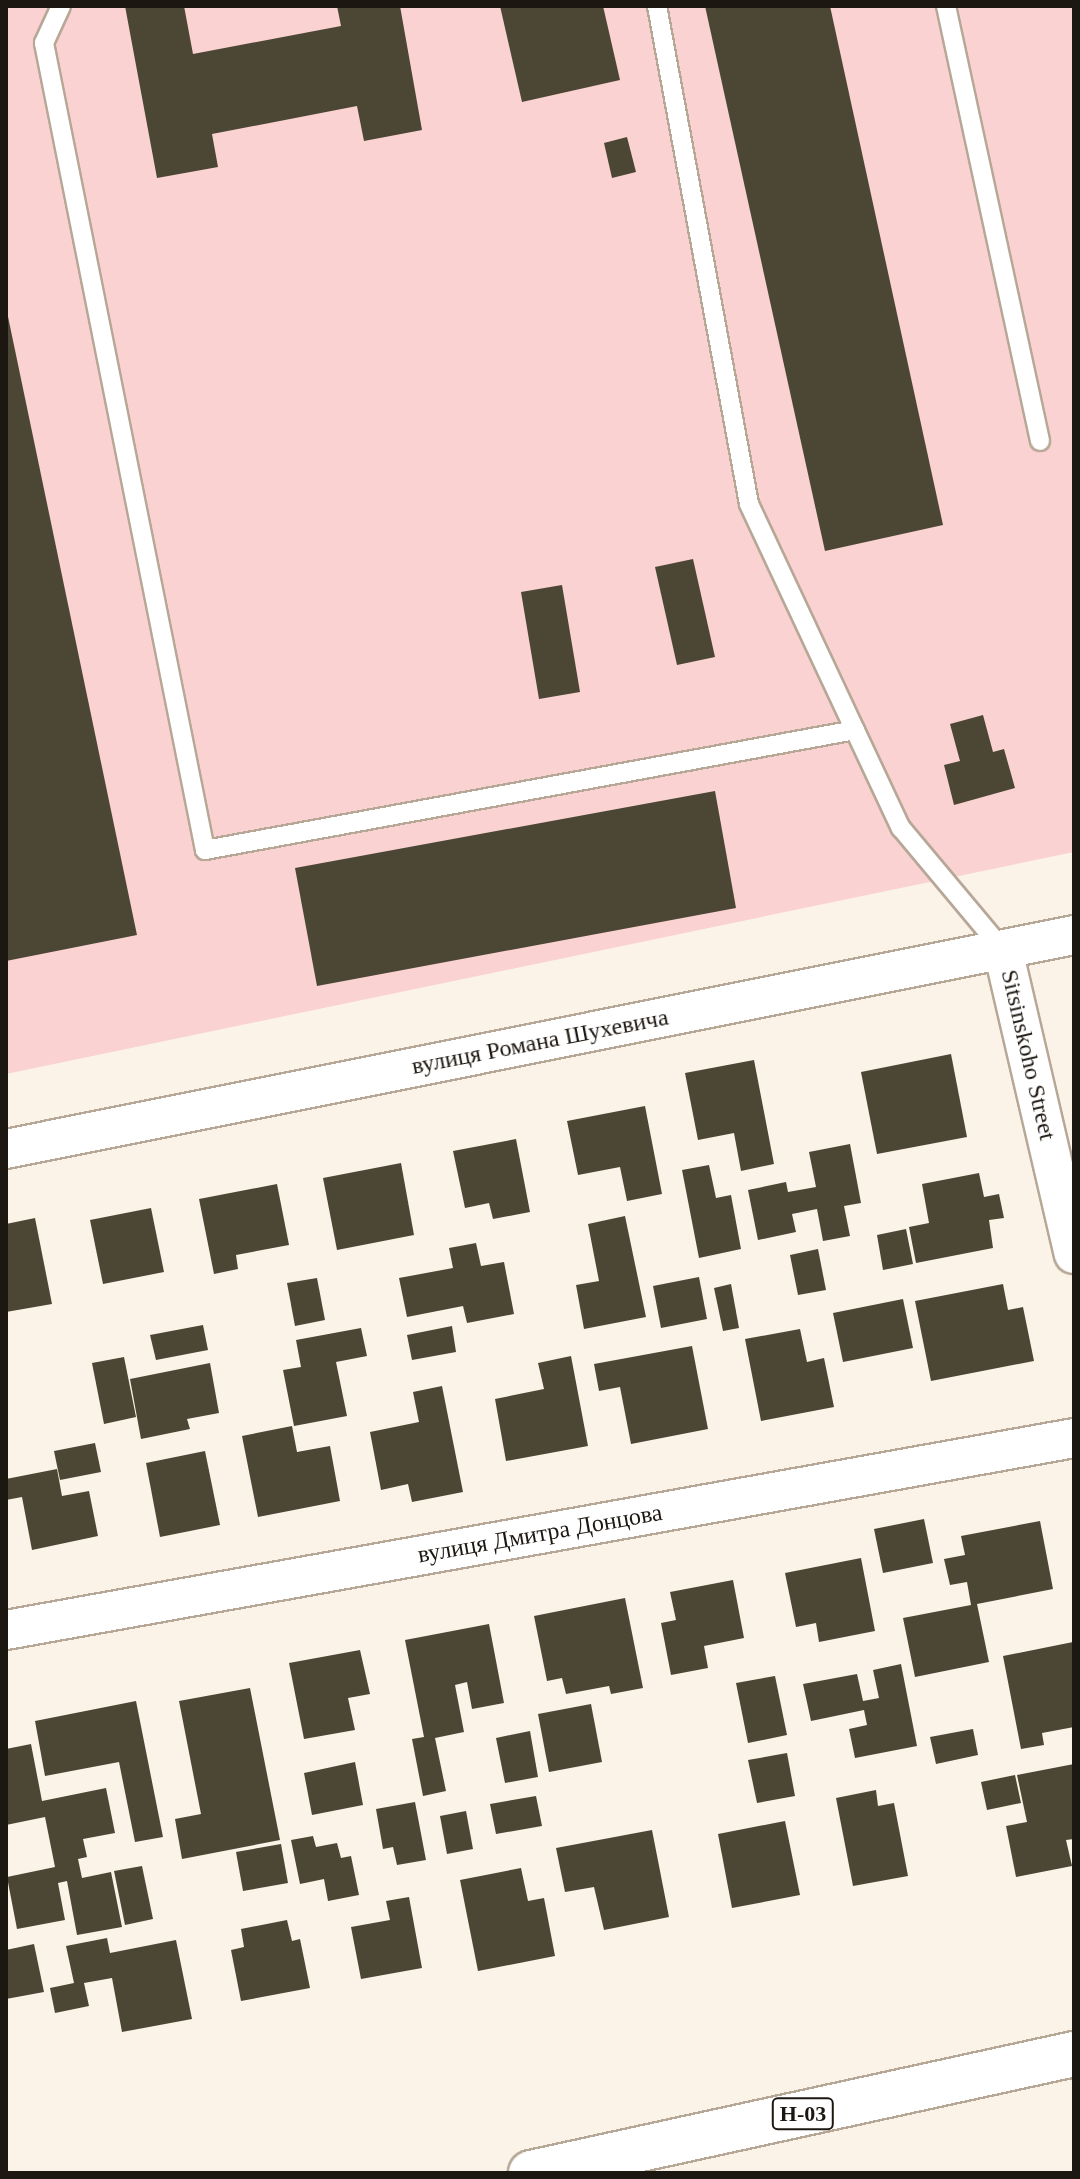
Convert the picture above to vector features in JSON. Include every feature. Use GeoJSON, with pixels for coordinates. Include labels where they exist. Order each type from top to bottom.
{"type":"FeatureCollection","features":[{"type":"Feature","properties":{"kind":"main road","name":"Н-03"},"geometry":{"type":"LineString","coordinates":[[531,2173],[1074,2054]]}},
{"type":"Feature","properties":{"kind":"street","name":"вулиця Романа Шухевича"},"geometry":{"type":"LineString","coordinates":[[6,1149],[1074,935]]}},
{"type":"Feature","properties":{"kind":"street","name":"Sitsinskoho Street"},"geometry":{"type":"LineString","coordinates":[[1003,950],[1074,1254]]}},
{"type":"Feature","properties":{"kind":"street","name":"вулиця Дмитра Донцова"},"geometry":{"type":"LineString","coordinates":[[6,1630],[1074,1438]]}},
{"type":"Feature","properties":{"kind":"lane"},"geometry":{"type":"LineString","coordinates":[[61,6],[44,43],[205,850],[855,730]]}},
{"type":"Feature","properties":{"kind":"lane"},"geometry":{"type":"LineString","coordinates":[[657,6],[749,504],[901,828],[1003,950]]}},
{"type":"Feature","properties":{"kind":"lane"},"geometry":{"type":"LineString","coordinates":[[946,6],[1040,441]]}},
{"type":"Feature","properties":{"kind":"shaded area"},"geometry":{"type":"Polygon","coordinates":[[[6,6],[1074,6],[1074,852],[6,1074],[6,6]]]}},
{"type":"Feature","properties":{"kind":"building"},"geometry":{"type":"Polygon","coordinates":[[[125,6],[184,6],[193,54],[341,26],[337,6],[400,6],[422,130],[364,141],[357,106],[212,134],[218,167],[157,178],[125,6]]]}},
{"type":"Feature","properties":{"kind":"building"},"geometry":{"type":"Polygon","coordinates":[[[500,6],[603,6],[620,80],[522,102],[500,6]]]}},
{"type":"Feature","properties":{"kind":"building"},"geometry":{"type":"Polygon","coordinates":[[[705,6],[830,6],[943,525],[825,551],[705,6]]]}},
{"type":"Feature","properties":{"kind":"building"},"geometry":{"type":"Polygon","coordinates":[[[627,137],[636,172],[612,178],[604,143],[627,137]]]}},
{"type":"Feature","properties":{"kind":"building"},"geometry":{"type":"Polygon","coordinates":[[[6,307],[137,935],[6,961],[6,307]]]}},
{"type":"Feature","properties":{"kind":"building"},"geometry":{"type":"Polygon","coordinates":[[[693,559],[715,657],[677,665],[655,567],[693,559]]]}},
{"type":"Feature","properties":{"kind":"building"},"geometry":{"type":"Polygon","coordinates":[[[562,585],[580,692],[539,699],[521,592],[562,585]]]}},
{"type":"Feature","properties":{"kind":"building"},"geometry":{"type":"Polygon","coordinates":[[[983,715],[993,752],[1004,749],[1015,788],[954,805],[944,765],[960,761],[950,724],[983,715]]]}},
{"type":"Feature","properties":{"kind":"building"},"geometry":{"type":"Polygon","coordinates":[[[715,791],[736,908],[317,986],[295,868],[715,791]]]}},
{"type":"Feature","properties":{"kind":"building"},"geometry":{"type":"Polygon","coordinates":[[[951,1054],[967,1137],[877,1154],[861,1072],[951,1054]]]}},
{"type":"Feature","properties":{"kind":"building"},"geometry":{"type":"Polygon","coordinates":[[[754,1060],[774,1164],[741,1171],[734,1133],[698,1140],[685,1073],[754,1060]]]}},
{"type":"Feature","properties":{"kind":"building"},"geometry":{"type":"Polygon","coordinates":[[[645,1106],[662,1194],[627,1201],[620,1167],[578,1175],[567,1121],[645,1106]]]}},
{"type":"Feature","properties":{"kind":"building"},"geometry":{"type":"Polygon","coordinates":[[[516,1139],[530,1212],[493,1219],[489,1203],[465,1208],[453,1151],[516,1139]]]}},
{"type":"Feature","properties":{"kind":"building"},"geometry":{"type":"Polygon","coordinates":[[[850,1144],[861,1203],[844,1206],[850,1236],[823,1241],[817,1209],[792,1214],[796,1232],[758,1240],[748,1190],[786,1182],[788,1192],[816,1187],[809,1152],[850,1144]]]}},
{"type":"Feature","properties":{"kind":"building"},"geometry":{"type":"Polygon","coordinates":[[[401,1163],[414,1235],[337,1250],[323,1178],[401,1163]]]}},
{"type":"Feature","properties":{"kind":"building"},"geometry":{"type":"Polygon","coordinates":[[[709,1165],[716,1198],[731,1195],[741,1249],[699,1258],[682,1170],[709,1165]]]}},
{"type":"Feature","properties":{"kind":"building"},"geometry":{"type":"Polygon","coordinates":[[[979,1173],[984,1197],[999,1194],[1004,1218],[989,1220],[993,1248],[916,1263],[909,1227],[929,1223],[922,1184],[979,1173]]]}},
{"type":"Feature","properties":{"kind":"building"},"geometry":{"type":"Polygon","coordinates":[[[277,1184],[289,1245],[236,1255],[238,1269],[214,1274],[199,1199],[277,1184]]]}},
{"type":"Feature","properties":{"kind":"building"},"geometry":{"type":"Polygon","coordinates":[[[151,1208],[164,1272],[103,1284],[90,1220],[151,1208]]]}},
{"type":"Feature","properties":{"kind":"building"},"geometry":{"type":"Polygon","coordinates":[[[625,1216],[646,1317],[584,1329],[576,1285],[599,1281],[588,1224],[625,1216]]]}},
{"type":"Feature","properties":{"kind":"building"},"geometry":{"type":"Polygon","coordinates":[[[35,1218],[52,1304],[6,1312],[6,1224],[35,1218]]]}},
{"type":"Feature","properties":{"kind":"building"},"geometry":{"type":"Polygon","coordinates":[[[906,1229],[913,1264],[883,1270],[877,1235],[906,1229]]]}},
{"type":"Feature","properties":{"kind":"building"},"geometry":{"type":"Polygon","coordinates":[[[476,1243],[481,1266],[504,1262],[514,1314],[467,1323],[463,1306],[407,1317],[399,1278],[453,1268],[449,1248],[476,1243]]]}},
{"type":"Feature","properties":{"kind":"building"},"geometry":{"type":"Polygon","coordinates":[[[818,1249],[826,1290],[798,1295],[790,1255],[818,1249]]]}},
{"type":"Feature","properties":{"kind":"building"},"geometry":{"type":"Polygon","coordinates":[[[699,1277],[707,1319],[661,1328],[653,1286],[699,1277]]]}},
{"type":"Feature","properties":{"kind":"building"},"geometry":{"type":"Polygon","coordinates":[[[317,1278],[325,1320],[295,1326],[287,1283],[317,1278]]]}},
{"type":"Feature","properties":{"kind":"building"},"geometry":{"type":"Polygon","coordinates":[[[731,1284],[739,1328],[723,1331],[714,1288],[731,1284]]]}},
{"type":"Feature","properties":{"kind":"building"},"geometry":{"type":"Polygon","coordinates":[[[1003,1284],[1008,1310],[1023,1307],[1034,1361],[931,1381],[915,1301],[1003,1284]]]}},
{"type":"Feature","properties":{"kind":"building"},"geometry":{"type":"Polygon","coordinates":[[[903,1299],[913,1348],[843,1362],[833,1313],[903,1299]]]}},
{"type":"Feature","properties":{"kind":"building"},"geometry":{"type":"Polygon","coordinates":[[[203,1325],[208,1350],[156,1360],[150,1335],[203,1325]]]}},
{"type":"Feature","properties":{"kind":"building"},"geometry":{"type":"Polygon","coordinates":[[[452,1326],[456,1352],[412,1360],[407,1335],[452,1326]]]}},
{"type":"Feature","properties":{"kind":"building"},"geometry":{"type":"Polygon","coordinates":[[[361,1328],[367,1356],[336,1362],[347,1416],[294,1426],[283,1370],[301,1367],[296,1340],[361,1328]]]}},
{"type":"Feature","properties":{"kind":"building"},"geometry":{"type":"Polygon","coordinates":[[[800,1329],[807,1362],[824,1358],[834,1407],[761,1421],[745,1339],[800,1329]]]}},
{"type":"Feature","properties":{"kind":"building"},"geometry":{"type":"Polygon","coordinates":[[[692,1346],[708,1429],[631,1444],[620,1387],[599,1391],[594,1364],[692,1346]]]}},
{"type":"Feature","properties":{"kind":"building"},"geometry":{"type":"Polygon","coordinates":[[[571,1356],[588,1446],[506,1461],[495,1399],[544,1389],[538,1363],[571,1356]]]}},
{"type":"Feature","properties":{"kind":"building"},"geometry":{"type":"Polygon","coordinates":[[[124,1357],[136,1417],[104,1424],[92,1363],[124,1357]]]}},
{"type":"Feature","properties":{"kind":"building"},"geometry":{"type":"Polygon","coordinates":[[[210,1363],[219,1413],[187,1419],[190,1429],[141,1439],[130,1379],[210,1363]]]}},
{"type":"Feature","properties":{"kind":"building"},"geometry":{"type":"Polygon","coordinates":[[[442,1386],[463,1492],[412,1502],[408,1484],[381,1490],[370,1432],[419,1422],[413,1392],[442,1386]]]}},
{"type":"Feature","properties":{"kind":"building"},"geometry":{"type":"Polygon","coordinates":[[[292,1426],[297,1452],[330,1446],[340,1501],[258,1517],[242,1436],[292,1426]]]}},
{"type":"Feature","properties":{"kind":"building"},"geometry":{"type":"Polygon","coordinates":[[[95,1443],[101,1472],[60,1480],[54,1451],[95,1443]]]}},
{"type":"Feature","properties":{"kind":"building"},"geometry":{"type":"Polygon","coordinates":[[[205,1451],[220,1525],[160,1537],[146,1463],[205,1451]]]}},
{"type":"Feature","properties":{"kind":"building"},"geometry":{"type":"Polygon","coordinates":[[[57,1469],[62,1496],[89,1491],[98,1536],[32,1550],[22,1497],[6,1500],[6,1479],[57,1469]]]}},
{"type":"Feature","properties":{"kind":"building"},"geometry":{"type":"Polygon","coordinates":[[[924,1519],[933,1563],[883,1573],[874,1529],[924,1519]]]}},
{"type":"Feature","properties":{"kind":"building"},"geometry":{"type":"Polygon","coordinates":[[[1040,1521],[1053,1589],[977,1604],[989,1662],[915,1677],[903,1618],[971,1605],[967,1582],[950,1585],[944,1559],[965,1555],[961,1536],[1040,1521]]]}},
{"type":"Feature","properties":{"kind":"building"},"geometry":{"type":"Polygon","coordinates":[[[861,1558],[875,1631],[819,1642],[816,1623],[796,1627],[785,1573],[861,1558]]]}},
{"type":"Feature","properties":{"kind":"building"},"geometry":{"type":"Polygon","coordinates":[[[733,1580],[744,1638],[704,1646],[708,1668],[671,1675],[661,1623],[676,1620],[670,1592],[733,1580]]]}},
{"type":"Feature","properties":{"kind":"building"},"geometry":{"type":"Polygon","coordinates":[[[625,1598],[643,1688],[611,1694],[609,1686],[566,1694],[562,1678],[547,1681],[534,1616],[625,1598]]]}},
{"type":"Feature","properties":{"kind":"building"},"geometry":{"type":"Polygon","coordinates":[[[489,1624],[504,1703],[472,1709],[467,1682],[455,1685],[464,1732],[435,1738],[446,1791],[423,1796],[412,1739],[424,1737],[405,1640],[489,1624]]]}},
{"type":"Feature","properties":{"kind":"building"},"geometry":{"type":"Polygon","coordinates":[[[1073,1642],[1074,1727],[1042,1733],[1044,1745],[1021,1749],[1003,1656],[1073,1642]]]}},
{"type":"Feature","properties":{"kind":"building"},"geometry":{"type":"Polygon","coordinates":[[[360,1650],[370,1694],[348,1698],[355,1730],[304,1739],[289,1663],[360,1650]]]}},
{"type":"Feature","properties":{"kind":"building"},"geometry":{"type":"Polygon","coordinates":[[[901,1664],[917,1746],[855,1758],[849,1729],[867,1725],[864,1710],[811,1721],[803,1684],[857,1674],[863,1701],[879,1698],[873,1670],[901,1664]]]}},
{"type":"Feature","properties":{"kind":"building"},"geometry":{"type":"Polygon","coordinates":[[[775,1676],[787,1735],[748,1743],[736,1683],[775,1676]]]}},
{"type":"Feature","properties":{"kind":"building"},"geometry":{"type":"Polygon","coordinates":[[[250,1688],[280,1840],[182,1859],[175,1819],[201,1814],[179,1701],[250,1688]]]}},
{"type":"Feature","properties":{"kind":"building"},"geometry":{"type":"Polygon","coordinates":[[[136,1701],[163,1837],[135,1842],[119,1762],[45,1776],[35,1721],[136,1701]]]}},
{"type":"Feature","properties":{"kind":"building"},"geometry":{"type":"Polygon","coordinates":[[[591,1704],[602,1762],[549,1772],[538,1714],[591,1704]]]}},
{"type":"Feature","properties":{"kind":"building"},"geometry":{"type":"Polygon","coordinates":[[[973,1729],[978,1755],[936,1764],[930,1737],[973,1729]]]}},
{"type":"Feature","properties":{"kind":"building"},"geometry":{"type":"Polygon","coordinates":[[[530,1731],[538,1777],[505,1783],[496,1738],[530,1731]]]}},
{"type":"Feature","properties":{"kind":"building"},"geometry":{"type":"Polygon","coordinates":[[[31,1744],[42,1801],[106,1788],[115,1833],[83,1839],[87,1857],[78,1859],[82,1878],[111,1872],[122,1927],[77,1935],[67,1881],[58,1883],[65,1920],[17,1929],[7,1877],[55,1867],[45,1817],[6,1825],[6,1749],[31,1744]]]}},
{"type":"Feature","properties":{"kind":"building"},"geometry":{"type":"Polygon","coordinates":[[[787,1753],[795,1796],[757,1803],[748,1760],[787,1753]]]}},
{"type":"Feature","properties":{"kind":"building"},"geometry":{"type":"Polygon","coordinates":[[[355,1762],[363,1805],[312,1815],[304,1773],[355,1762]]]}},
{"type":"Feature","properties":{"kind":"building"},"geometry":{"type":"Polygon","coordinates":[[[1074,1764],[1074,1839],[1066,1840],[1072,1866],[1016,1877],[1006,1826],[1027,1822],[1017,1775],[1074,1764]]]}},
{"type":"Feature","properties":{"kind":"building"},"geometry":{"type":"Polygon","coordinates":[[[1015,1775],[1021,1803],[987,1810],[981,1782],[1015,1775]]]}},
{"type":"Feature","properties":{"kind":"building"},"geometry":{"type":"Polygon","coordinates":[[[876,1790],[878,1806],[894,1803],[908,1876],[853,1886],[836,1798],[876,1790]]]}},
{"type":"Feature","properties":{"kind":"building"},"geometry":{"type":"Polygon","coordinates":[[[536,1796],[542,1826],[496,1834],[490,1804],[536,1796]]]}},
{"type":"Feature","properties":{"kind":"building"},"geometry":{"type":"Polygon","coordinates":[[[415,1802],[426,1860],[397,1865],[393,1847],[383,1849],[376,1809],[415,1802]]]}},
{"type":"Feature","properties":{"kind":"building"},"geometry":{"type":"Polygon","coordinates":[[[466,1811],[473,1849],[447,1854],[440,1816],[466,1811]]]}},
{"type":"Feature","properties":{"kind":"building"},"geometry":{"type":"Polygon","coordinates":[[[785,1821],[800,1895],[732,1908],[718,1834],[785,1821]]]}},
{"type":"Feature","properties":{"kind":"building"},"geometry":{"type":"Polygon","coordinates":[[[652,1830],[669,1917],[604,1930],[594,1887],[565,1892],[556,1848],[652,1830]]]}},
{"type":"Feature","properties":{"kind":"building"},"geometry":{"type":"Polygon","coordinates":[[[313,1836],[316,1847],[337,1843],[341,1858],[351,1856],[359,1895],[328,1901],[324,1879],[300,1884],[291,1840],[313,1836]]]}},
{"type":"Feature","properties":{"kind":"building"},"geometry":{"type":"Polygon","coordinates":[[[281,1844],[288,1883],[243,1891],[236,1852],[281,1844]]]}},
{"type":"Feature","properties":{"kind":"building"},"geometry":{"type":"Polygon","coordinates":[[[142,1866],[153,1919],[125,1925],[114,1871],[142,1866]]]}},
{"type":"Feature","properties":{"kind":"building"},"geometry":{"type":"Polygon","coordinates":[[[521,1868],[528,1901],[544,1898],[555,1956],[478,1971],[460,1880],[521,1868]]]}},
{"type":"Feature","properties":{"kind":"building"},"geometry":{"type":"Polygon","coordinates":[[[409,1897],[422,1968],[361,1979],[351,1927],[390,1920],[386,1901],[409,1897]]]}},
{"type":"Feature","properties":{"kind":"building"},"geometry":{"type":"Polygon","coordinates":[[[287,1920],[292,1941],[300,1939],[310,1988],[241,2001],[231,1950],[244,1947],[241,1929],[287,1920]]]}},
{"type":"Feature","properties":{"kind":"building"},"geometry":{"type":"Polygon","coordinates":[[[107,1938],[110,1953],[176,1940],[192,2019],[122,2032],[112,1978],[84,1983],[89,2006],[55,2013],[50,1988],[74,1983],[66,1946],[107,1938]]]}},
{"type":"Feature","properties":{"kind":"building"},"geometry":{"type":"Polygon","coordinates":[[[34,1944],[44,1992],[6,1999],[6,1950],[34,1944]]]}}]}
